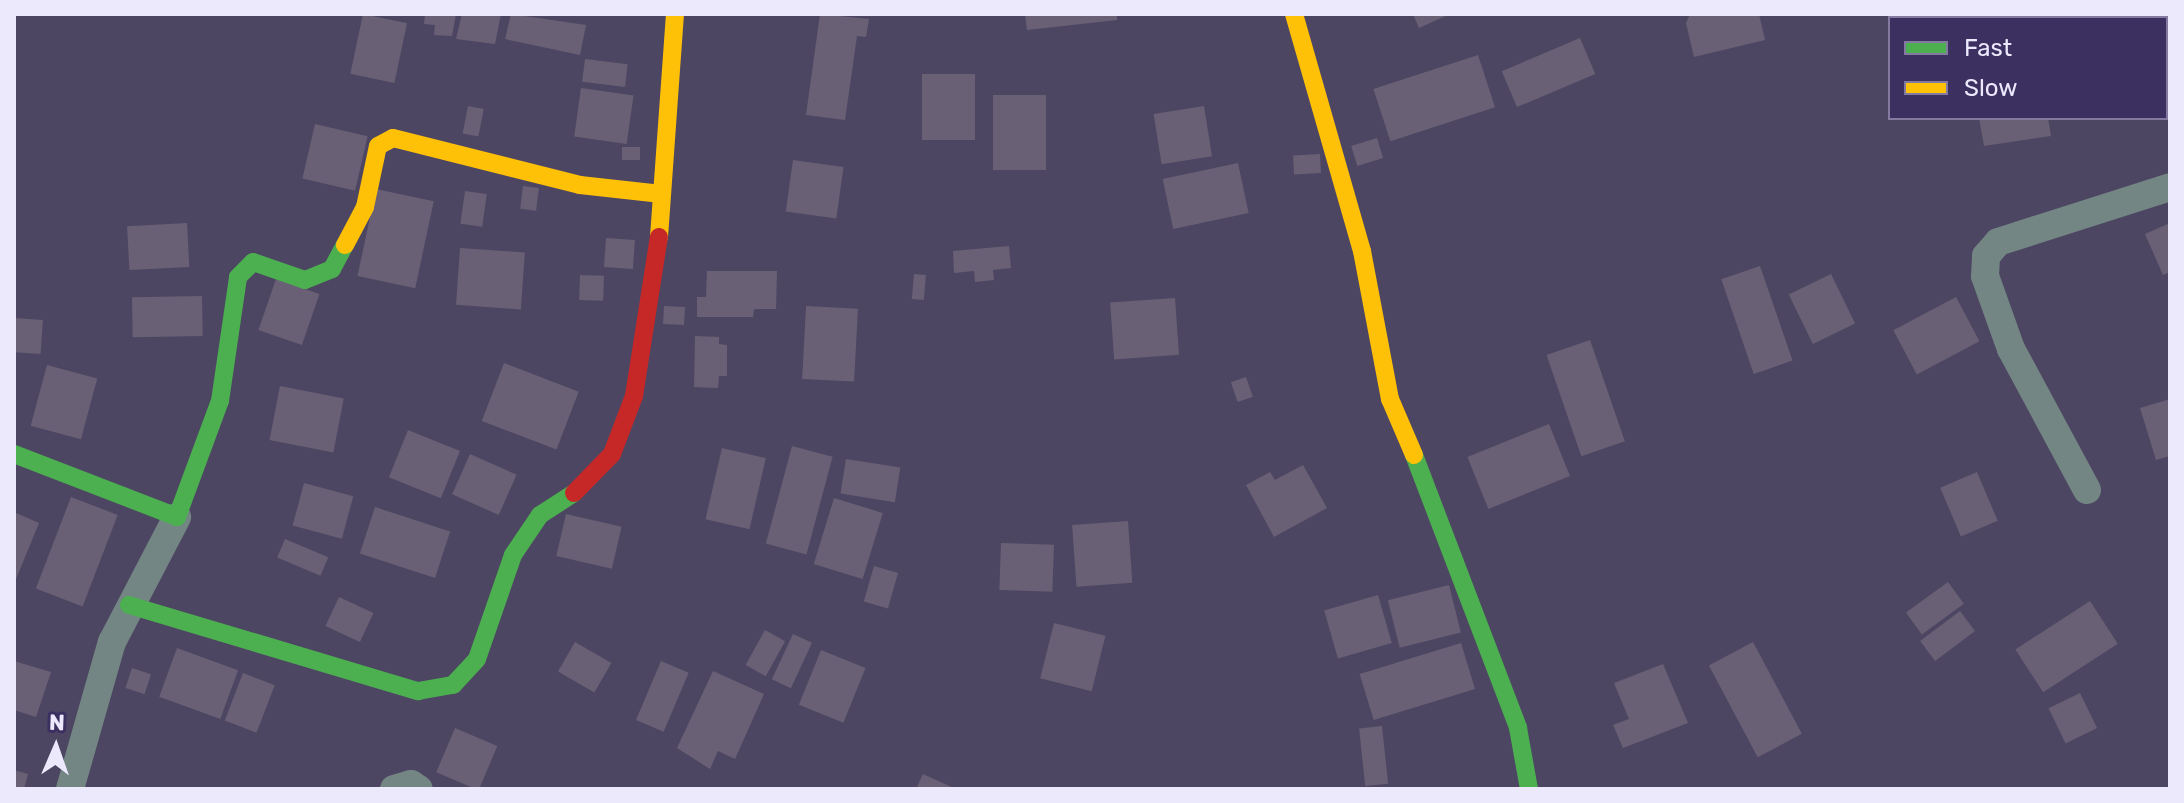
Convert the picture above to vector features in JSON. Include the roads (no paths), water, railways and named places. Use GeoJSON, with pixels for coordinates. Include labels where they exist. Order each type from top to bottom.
{"type":"FeatureCollection","features":[{"type":"Feature","properties":{"kind":"street"},"geometry":{"type":"LineString","coordinates":[[129,605],[418,691],[453,685],[477,659],[513,555],[540,515],[582,487],[612,454],[634,396],[657,263],[675,14]]}},
{"type":"Feature","properties":{"kind":"street"},"geometry":{"type":"LineString","coordinates":[[1294,14],[1362,251],[1390,399],[1493,657],[1518,728],[1529,789]]}},
{"type":"Feature","properties":{"kind":"street"},"geometry":{"type":"LineString","coordinates":[[70,789],[99,682],[129,605],[177,517],[220,401],[238,277],[253,262],[305,280],[332,269],[365,207],[378,146],[393,138],[580,185],[662,194]]}},
{"type":"Feature","properties":{"kind":"street"},"geometry":{"type":"LineString","coordinates":[[2087,490],[2011,349],[1985,276],[1986,256],[1998,242],[2170,187]]}},
{"type":"Feature","properties":{"kind":"street"},"geometry":{"type":"LineString","coordinates":[[14,454],[177,517]]}},
{"type":"Feature","properties":{"kind":"street"},"geometry":{"type":"LineString","coordinates":[[394,789],[411,784],[419,789]]}}]}
